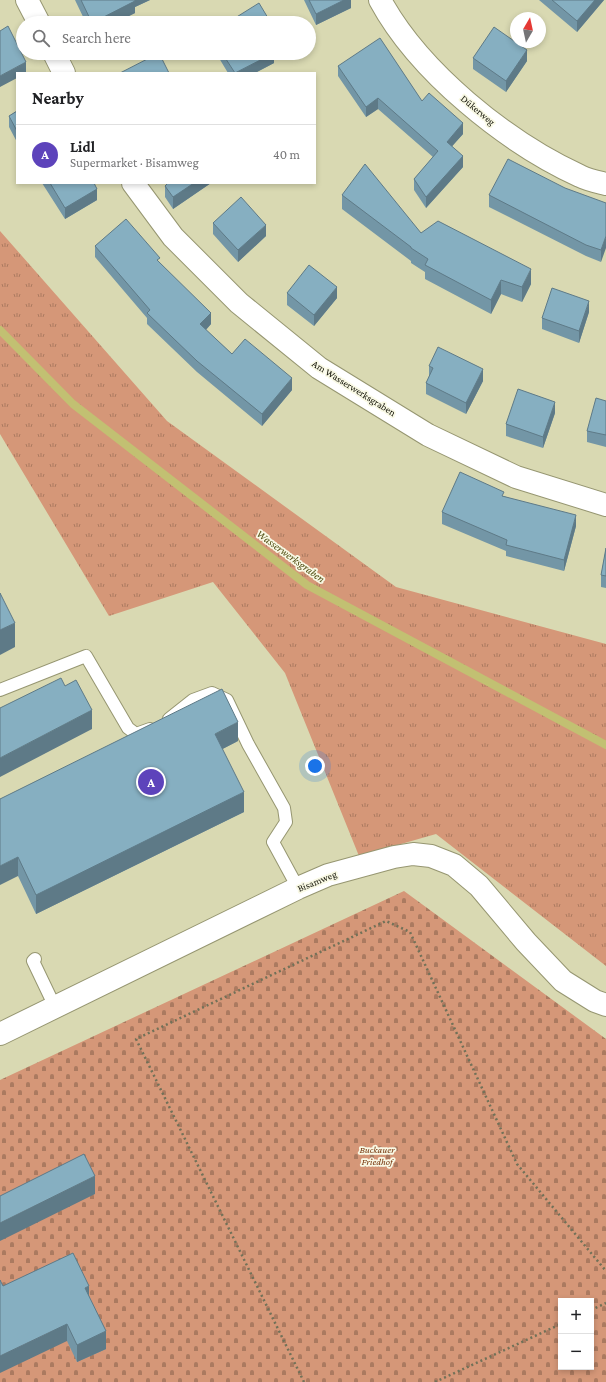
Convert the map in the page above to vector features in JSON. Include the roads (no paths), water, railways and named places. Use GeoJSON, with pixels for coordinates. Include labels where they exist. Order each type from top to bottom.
{"type":"FeatureCollection","features":[{"type":"Feature","properties":{"kind":"street"},"geometry":{"type":"LineString","coordinates":[[27,0],[35,16]]}},
{"type":"Feature","properties":{"kind":"street","name":"Dükerweg"},"geometry":{"type":"LineString","coordinates":[[380,0],[389,16],[408,42],[442,78],[498,127],[537,152],[581,176],[606,184]]}},
{"type":"Feature","properties":{"kind":"street"},"geometry":{"type":"LineString","coordinates":[[58,60],[64,72]]}},
{"type":"Feature","properties":{"kind":"street","name":"Am Wasserwerksgraben"},"geometry":{"type":"LineString","coordinates":[[134,184],[173,236],[239,303],[319,368],[428,435],[516,477],[606,505]]}},
{"type":"Feature","properties":{"kind":"street","name":"Bisamweg"},"geometry":{"type":"LineString","coordinates":[[0,1034],[298,888],[328,875],[394,857],[413,854],[431,856],[454,865],[479,886],[526,942],[563,981],[595,1001],[606,1005]]}},
{"type":"Feature","properties":{"kind":"lane"},"geometry":{"type":"LineString","coordinates":[[0,690],[86,656],[128,728],[136,734],[159,726],[193,700],[212,693],[227,700],[248,744],[284,808],[286,822],[273,842],[298,888]]}},
{"type":"Feature","properties":{"kind":"lane"},"geometry":{"type":"LineString","coordinates":[[35,959],[33,961],[55,1007]]}},
{"type":"Feature","properties":{"kind":"waterway","name":"Wasserwerksgraben"},"geometry":{"type":"LineString","coordinates":[[0,330],[73,404],[307,585],[606,745]]}},
{"type":"Feature","properties":{"kind":"place","name":"Lidl"},"geometry":{"type":"Point","coordinates":[151,782]}},
{"type":"Feature","properties":{"kind":"park label","name":"Buckauer Friedhof"},"geometry":{"type":"Point","coordinates":[377,1154]}}]}
